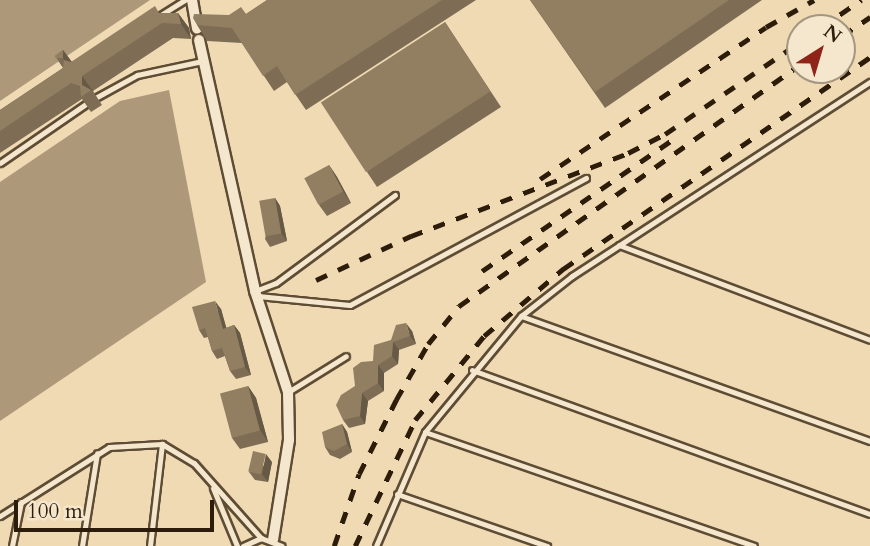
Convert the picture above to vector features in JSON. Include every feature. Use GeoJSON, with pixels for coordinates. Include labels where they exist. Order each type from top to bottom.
{"type":"FeatureCollection","features":[{"type":"Feature","properties":{"kind":"street"},"geometry":{"type":"LineString","coordinates":[[192,0],[203,61],[256,293],[288,392],[289,440],[277,543]]}},
{"type":"Feature","properties":{"kind":"lane"},"geometry":{"type":"LineString","coordinates":[[154,20],[185,0]]}},
{"type":"Feature","properties":{"kind":"lane"},"geometry":{"type":"LineString","coordinates":[[96,97],[137,75],[203,61]]}},
{"type":"Feature","properties":{"kind":"lane"},"geometry":{"type":"LineString","coordinates":[[376,546],[425,432],[472,370],[520,316],[618,246],[870,82]]}},
{"type":"Feature","properties":{"kind":"lane"},"geometry":{"type":"LineString","coordinates":[[0,163],[86,104]]}},
{"type":"Feature","properties":{"kind":"lane"},"geometry":{"type":"LineString","coordinates":[[256,293],[350,305],[586,177]]}},
{"type":"Feature","properties":{"kind":"lane"},"geometry":{"type":"LineString","coordinates":[[256,293],[276,283],[395,195]]}},
{"type":"Feature","properties":{"kind":"lane"},"geometry":{"type":"LineString","coordinates":[[618,246],[870,341]]}},
{"type":"Feature","properties":{"kind":"lane"},"geometry":{"type":"LineString","coordinates":[[520,316],[870,441]]}},
{"type":"Feature","properties":{"kind":"lane"},"geometry":{"type":"LineString","coordinates":[[288,392],[346,356]]}},
{"type":"Feature","properties":{"kind":"lane"},"geometry":{"type":"LineString","coordinates":[[472,370],[870,514]]}},
{"type":"Feature","properties":{"kind":"lane"},"geometry":{"type":"LineString","coordinates":[[425,432],[754,546]]}},
{"type":"Feature","properties":{"kind":"lane"},"geometry":{"type":"LineString","coordinates":[[0,516],[97,453],[127,443],[162,444],[194,463],[261,538],[277,543]]}},
{"type":"Feature","properties":{"kind":"lane"},"geometry":{"type":"LineString","coordinates":[[150,546],[162,444]]}},
{"type":"Feature","properties":{"kind":"lane"},"geometry":{"type":"LineString","coordinates":[[82,546],[97,453]]}},
{"type":"Feature","properties":{"kind":"lane"},"geometry":{"type":"LineString","coordinates":[[212,485],[237,546]]}},
{"type":"Feature","properties":{"kind":"lane"},"geometry":{"type":"LineString","coordinates":[[397,494],[547,546]]}},
{"type":"Feature","properties":{"kind":"lane"},"geometry":{"type":"LineString","coordinates":[[12,546],[21,502]]}},
{"type":"Feature","properties":{"kind":"lane"},"geometry":{"type":"LineString","coordinates":[[243,546],[261,538]]}},
{"type":"Feature","properties":{"kind":"shaded area"},"geometry":{"type":"Polygon","coordinates":[[[0,0],[150,0],[0,101],[0,0]]]}},
{"type":"Feature","properties":{"kind":"shaded area"},"geometry":{"type":"Polygon","coordinates":[[[169,90],[206,282],[0,421],[0,182],[120,101],[169,90]]]}},
{"type":"Feature","properties":{"kind":"building"},"geometry":{"type":"Polygon","coordinates":[[[267,0],[442,0],[295,95],[277,66],[263,76],[232,28],[197,25],[193,18],[194,14],[229,15],[241,7],[246,14],[267,0]]]}},
{"type":"Feature","properties":{"kind":"building"},"geometry":{"type":"Polygon","coordinates":[[[530,0],[729,0],[595,92],[530,0]]]}},
{"type":"Feature","properties":{"kind":"building"},"geometry":{"type":"Polygon","coordinates":[[[155,6],[159,13],[178,13],[181,24],[162,23],[82,76],[82,85],[91,90],[81,97],[80,86],[71,83],[0,131],[0,110],[63,68],[64,60],[71,62],[155,6]]]}},
{"type":"Feature","properties":{"kind":"building"},"geometry":{"type":"Polygon","coordinates":[[[445,22],[490,92],[366,172],[321,103],[445,22]]]}},
{"type":"Feature","properties":{"kind":"building"},"geometry":{"type":"Polygon","coordinates":[[[63,50],[63,58],[56,58],[55,56],[63,50]]]}},
{"type":"Feature","properties":{"kind":"building"},"geometry":{"type":"Polygon","coordinates":[[[329,165],[343,191],[318,205],[304,178],[329,165]]]}},
{"type":"Feature","properties":{"kind":"building"},"geometry":{"type":"Polygon","coordinates":[[[275,198],[281,233],[265,236],[259,201],[275,198]]]}},
{"type":"Feature","properties":{"kind":"building"},"geometry":{"type":"Polygon","coordinates":[[[215,301],[223,329],[234,325],[245,367],[230,371],[222,348],[212,351],[205,328],[199,330],[192,307],[215,301]]]}},
{"type":"Feature","properties":{"kind":"building"},"geometry":{"type":"Polygon","coordinates":[[[406,323],[410,336],[393,342],[392,356],[378,365],[378,383],[362,393],[360,416],[343,420],[336,405],[341,395],[355,386],[353,368],[361,362],[373,361],[374,345],[391,340],[396,325],[406,323]]]}},
{"type":"Feature","properties":{"kind":"building"},"geometry":{"type":"Polygon","coordinates":[[[248,386],[260,430],[232,438],[220,394],[248,386]]]}},
{"type":"Feature","properties":{"kind":"building"},"geometry":{"type":"Polygon","coordinates":[[[342,424],[347,444],[334,451],[325,447],[322,432],[342,424]]]}},
{"type":"Feature","properties":{"kind":"building"},"geometry":{"type":"Polygon","coordinates":[[[253,451],[266,454],[261,474],[248,471],[253,451]]]}},
{"type":"Feature","properties":{"kind":"railway"},"geometry":{"type":"LineString","coordinates":[[540,179],[766,27],[814,0]]}},
{"type":"Feature","properties":{"kind":"railway"},"geometry":{"type":"LineString","coordinates":[[840,14],[861,0]]}},
{"type":"Feature","properties":{"kind":"railway"},"geometry":{"type":"LineString","coordinates":[[856,26],[870,17]]}},
{"type":"Feature","properties":{"kind":"railway"},"geometry":{"type":"LineString","coordinates":[[316,280],[411,236],[628,153],[665,134],[786,52]]}},
{"type":"Feature","properties":{"kind":"railway"},"geometry":{"type":"LineString","coordinates":[[355,546],[415,420],[484,336],[563,269],[870,57]]}},
{"type":"Feature","properties":{"kind":"railway"},"geometry":{"type":"LineString","coordinates":[[334,546],[359,474],[396,400],[428,344],[459,306],[786,75]]}},
{"type":"Feature","properties":{"kind":"railway"},"geometry":{"type":"LineString","coordinates":[[482,271],[675,138]]}}]}
